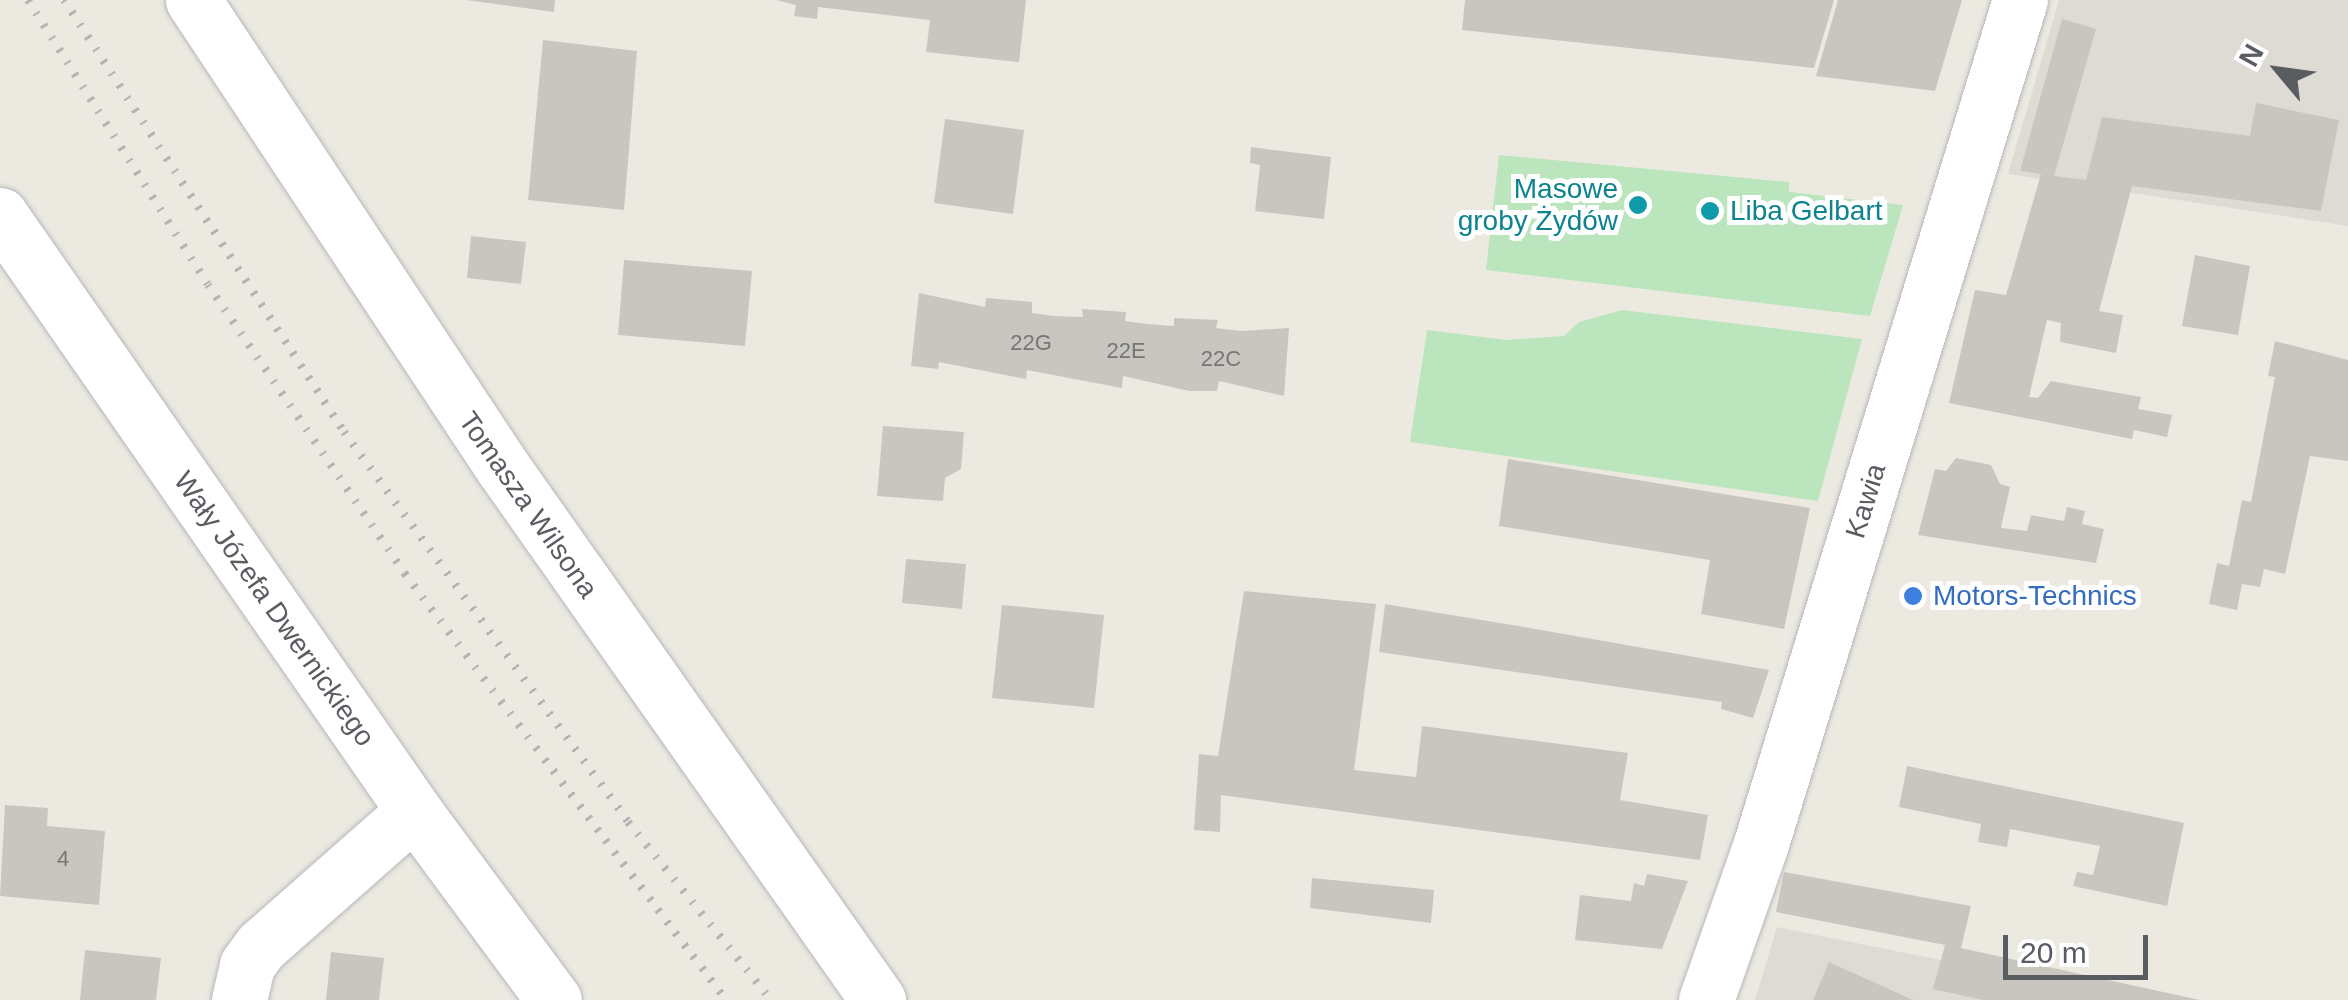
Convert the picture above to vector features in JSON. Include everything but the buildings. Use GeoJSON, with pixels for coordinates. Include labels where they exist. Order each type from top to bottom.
{"type":"FeatureCollection","features":[{"type":"Feature","properties":{"kind":"street","name":"Tomasza Wilsona"},"geometry":{"type":"LineString","coordinates":[[192,0],[502,468],[878,1000]]}},
{"type":"Feature","properties":{"kind":"street","name":"Kawia"},"geometry":{"type":"LineString","coordinates":[[1706,1000],[1760,847],[2020,0]]}},
{"type":"Feature","properties":{"kind":"street","name":"Wały Józefa Dwernickiego"},"geometry":{"type":"LineString","coordinates":[[0,215],[414,811],[554,1000]]}},
{"type":"Feature","properties":{"kind":"street"},"geometry":{"type":"LineString","coordinates":[[239,1000],[246,965],[261,946],[414,811]]}},
{"type":"Feature","properties":{"kind":"shaded area"},"geometry":{"type":"Polygon","coordinates":[[[2059,0],[2348,0],[2348,226],[2008,174],[2059,0]]]}},
{"type":"Feature","properties":{"kind":"shaded area"},"geometry":{"type":"Polygon","coordinates":[[[1777,927],[2140,1000],[1755,1000],[1777,927]]]}},
{"type":"Feature","properties":{"kind":"green space"},"geometry":{"type":"Polygon","coordinates":[[[1499,155],[1789,182],[1789,192],[1903,205],[1870,316],[1486,270],[1499,155]]]}},
{"type":"Feature","properties":{"kind":"green space"},"geometry":{"type":"Polygon","coordinates":[[[1622,310],[1862,339],[1818,501],[1410,442],[1427,330],[1506,340],[1564,336],[1579,322],[1622,310]]]}},
{"type":"Feature","properties":{"kind":"railway"},"geometry":{"type":"LineString","coordinates":[[28,0],[208,285],[405,574],[726,1000]]}},
{"type":"Feature","properties":{"kind":"railway"},"geometry":{"type":"LineString","coordinates":[[64,0],[344,432],[628,822],[771,1000]]}},
{"type":"Feature","properties":{"kind":"place","name":"Masowe groby Żydów"},"geometry":{"type":"Point","coordinates":[1638,205]}},
{"type":"Feature","properties":{"kind":"place","name":"Liba Gelbart"},"geometry":{"type":"Point","coordinates":[1710,211]}},
{"type":"Feature","properties":{"kind":"place","name":"Motors-Technics"},"geometry":{"type":"Point","coordinates":[1913,596]}}]}
